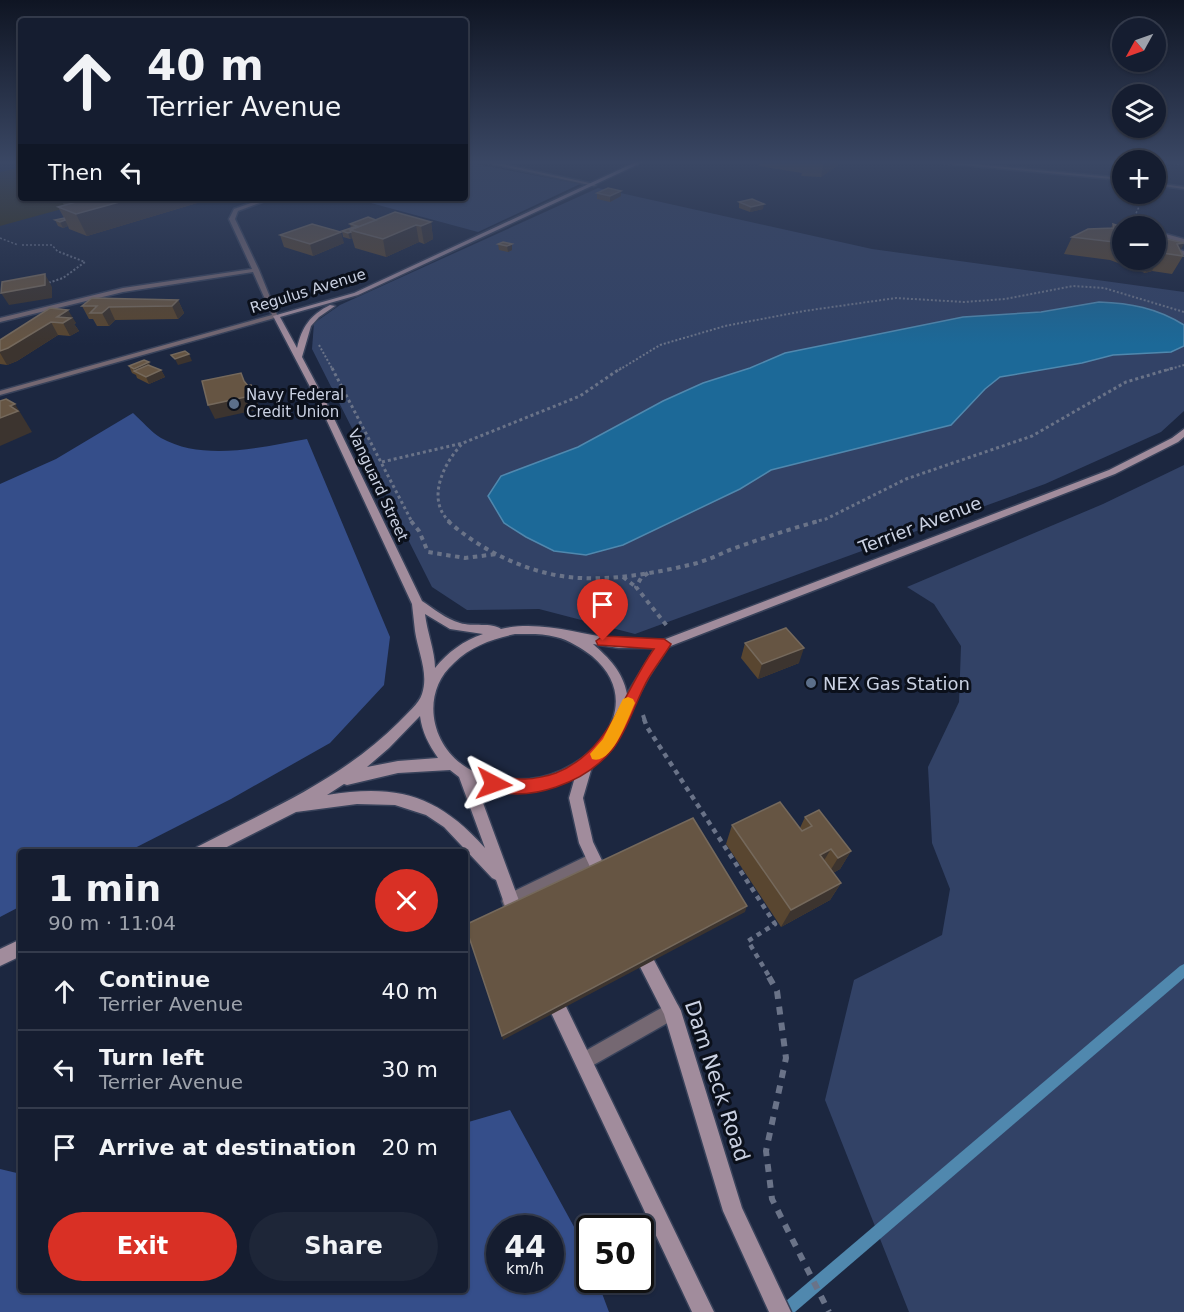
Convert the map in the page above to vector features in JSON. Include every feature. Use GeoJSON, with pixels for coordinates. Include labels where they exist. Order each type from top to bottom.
{"type":"FeatureCollection","features":[{"type":"Feature","properties":{"kind":"street"},"geometry":{"type":"LineString","coordinates":[[234,222],[276,316]]}},
{"type":"Feature","properties":{"kind":"street","name":"Regulus Avenue"},"geometry":{"type":"LineString","coordinates":[[0,393],[356,294],[513,222]]}},
{"type":"Feature","properties":{"kind":"street"},"geometry":{"type":"LineString","coordinates":[[1166,236],[1184,241]]}},
{"type":"Feature","properties":{"kind":"street"},"geometry":{"type":"LineString","coordinates":[[1166,248],[1184,253]]}},
{"type":"Feature","properties":{"kind":"street"},"geometry":{"type":"LineString","coordinates":[[0,320],[123,290],[256,270]]}},
{"type":"Feature","properties":{"kind":"street"},"geometry":{"type":"LineString","coordinates":[[299,356],[304,328],[309,321],[356,294]]}},
{"type":"Feature","properties":{"kind":"street","name":"Vanguard Street"},"geometry":{"type":"LineString","coordinates":[[276,316],[299,356],[418,604],[429,659],[428,695]]}},
{"type":"Feature","properties":{"kind":"street","name":"Terrier Avenue"},"geometry":{"type":"LineString","coordinates":[[570,636],[619,644],[664,644],[1112,472],[1174,440],[1184,432]]}},
{"type":"Feature","properties":{"kind":"street","name":"Vanguard Street"},"geometry":{"type":"LineString","coordinates":[[418,604],[441,621],[466,630],[515,630]]}},
{"type":"Feature","properties":{"kind":"street"},"geometry":{"type":"LineString","coordinates":[[337,782],[374,754],[404,726],[428,695],[442,667],[463,649],[487,636],[515,630],[543,630],[570,636],[594,649],[612,668],[621,692],[621,717]]}},
{"type":"Feature","properties":{"kind":"street"},"geometry":{"type":"LineString","coordinates":[[428,695],[426,723],[434,745],[450,764],[465,774],[494,784],[526,786],[558,780],[586,765],[609,743],[643,675],[664,644]]}},
{"type":"Feature","properties":{"kind":"street"},"geometry":{"type":"LineString","coordinates":[[208,849],[337,782],[376,770],[417,764],[450,764]]}},
{"type":"Feature","properties":{"kind":"street"},"geometry":{"type":"LineString","coordinates":[[586,765],[576,798],[586,843],[608,889]]}},
{"type":"Feature","properties":{"kind":"street"},"geometry":{"type":"LineString","coordinates":[[465,774],[501,878],[523,930]]}},
{"type":"Feature","properties":{"kind":"street"},"geometry":{"type":"LineString","coordinates":[[288,807],[374,795],[414,802],[432,810],[450,823],[501,878]]}},
{"type":"Feature","properties":{"kind":"street"},"geometry":{"type":"LineString","coordinates":[[510,901],[593,860]]}},
{"type":"Feature","properties":{"kind":"street","name":"Dam Neck Road"},"geometry":{"type":"LineString","coordinates":[[633,939],[672,1011],[733,1211],[780,1312]]}},
{"type":"Feature","properties":{"kind":"street"},"geometry":{"type":"LineString","coordinates":[[0,957],[18,948]]}},
{"type":"Feature","properties":{"kind":"street"},"geometry":{"type":"LineString","coordinates":[[544,980],[698,1303]]}},
{"type":"Feature","properties":{"kind":"street"},"geometry":{"type":"LineString","coordinates":[[584,1060],[672,1011]]}},
{"type":"Feature","properties":{"kind":"path"},"geometry":{"type":"LineString","coordinates":[[0,238],[20,245],[52,245],[57,252],[85,262],[63,278],[44,285]]}},
{"type":"Feature","properties":{"kind":"path"},"geometry":{"type":"LineString","coordinates":[[382,462],[463,443],[580,396],[645,352],[688,336],[725,326],[841,304],[896,298],[964,302],[1005,299],[1053,288],[1074,286],[1104,288],[1184,312]]}},
{"type":"Feature","properties":{"kind":"path"},"geometry":{"type":"LineString","coordinates":[[316,339],[412,522],[419,531],[428,552],[465,558],[498,554]]}},
{"type":"Feature","properties":{"kind":"path"},"geometry":{"type":"LineString","coordinates":[[463,443],[451,455],[440,480],[438,500],[445,518],[465,536],[498,554],[549,573],[580,578],[621,576],[690,565],[784,530],[826,519],[906,479],[1032,436],[1126,382],[1184,365]]}},
{"type":"Feature","properties":{"kind":"path"},"geometry":{"type":"LineString","coordinates":[[636,587],[641,578],[648,573]]}},
{"type":"Feature","properties":{"kind":"path"},"geometry":{"type":"LineString","coordinates":[[621,576],[636,587],[669,628]]}},
{"type":"Feature","properties":{"kind":"path"},"geometry":{"type":"LineString","coordinates":[[645,705],[643,713],[646,727],[775,924],[748,941],[777,991],[786,1058],[766,1151],[772,1199],[829,1312]]}},
{"type":"Feature","properties":{"kind":"shaded area"},"geometry":{"type":"Polygon","coordinates":[[[442,222],[499,222],[478,232],[442,222]]]}},
{"type":"Feature","properties":{"kind":"shaded area"},"geometry":{"type":"Polygon","coordinates":[[[523,222],[752,222],[872,249],[1184,292],[1184,411],[1161,432],[1045,484],[635,634],[539,609],[467,610],[432,587],[312,349],[314,323],[340,305],[523,222]]]}},
{"type":"Feature","properties":{"kind":"shaded area"},"geometry":{"type":"Polygon","coordinates":[[[1099,302],[1143,308],[1174,319],[1184,325],[1184,346],[1171,352],[1113,355],[1082,363],[1000,377],[985,389],[951,425],[771,470],[740,489],[623,545],[586,555],[554,551],[526,537],[504,523],[488,496],[501,476],[578,447],[663,401],[703,383],[750,368],[785,353],[963,317],[1041,312],[1099,302]]]}},
{"type":"Feature","properties":{"kind":"shaded area"},"geometry":{"type":"Polygon","coordinates":[[[133,413],[161,438],[196,449],[214,451],[252,449],[307,439],[390,637],[384,685],[330,743],[231,799],[133,849],[18,849],[18,908],[0,917],[0,484],[56,459],[133,413]]]}},
{"type":"Feature","properties":{"kind":"shaded area"},"geometry":{"type":"Polygon","coordinates":[[[1184,465],[1184,1312],[909,1312],[825,1100],[854,980],[942,935],[950,889],[932,843],[928,767],[959,702],[961,646],[934,604],[907,587],[1103,504],[1184,465]]]}},
{"type":"Feature","properties":{"kind":"shaded area"},"geometry":{"type":"Polygon","coordinates":[[[510,1110],[576,1230],[576,1293],[602,1293],[609,1312],[0,1312],[0,1169],[18,1173],[18,1293],[468,1293],[468,1122],[510,1110]]]}},
{"type":"Feature","properties":{"kind":"sand"},"geometry":{"type":"Polygon","coordinates":[[[0,222],[14,222],[0,226],[0,222]]]}},
{"type":"Feature","properties":{"kind":"building"},"geometry":{"type":"Polygon","coordinates":[[[369,222],[430,222],[421,226],[416,225],[383,239],[350,230],[369,222]]]}},
{"type":"Feature","properties":{"kind":"building"},"geometry":{"type":"Polygon","coordinates":[[[370,222],[350,230],[351,232],[348,233],[342,231],[357,226],[350,224],[370,222]]]}},
{"type":"Feature","properties":{"kind":"building"},"geometry":{"type":"Polygon","coordinates":[[[312,224],[341,232],[310,244],[280,235],[312,224]]]}},
{"type":"Feature","properties":{"kind":"building"},"geometry":{"type":"Polygon","coordinates":[[[1112,228],[1112,242],[1072,237],[1088,229],[1112,228]]]}},
{"type":"Feature","properties":{"kind":"building"},"geometry":{"type":"Polygon","coordinates":[[[1166,239],[1184,243],[1177,244],[1183,256],[1166,254],[1166,239]]]}},
{"type":"Feature","properties":{"kind":"building"},"geometry":{"type":"Polygon","coordinates":[[[503,242],[512,244],[507,246],[498,244],[503,242]]]}},
{"type":"Feature","properties":{"kind":"building"},"geometry":{"type":"Polygon","coordinates":[[[45,274],[45,285],[1,293],[2,282],[45,274]]]}},
{"type":"Feature","properties":{"kind":"building"},"geometry":{"type":"Polygon","coordinates":[[[92,298],[178,300],[172,306],[109,307],[102,313],[90,313],[97,306],[82,306],[92,298]]]}},
{"type":"Feature","properties":{"kind":"building"},"geometry":{"type":"Polygon","coordinates":[[[50,308],[68,310],[57,317],[71,318],[63,323],[51,322],[0,351],[0,340],[50,308]]]}},
{"type":"Feature","properties":{"kind":"building"},"geometry":{"type":"Polygon","coordinates":[[[185,351],[189,354],[175,359],[171,355],[185,351]]]}},
{"type":"Feature","properties":{"kind":"building"},"geometry":{"type":"Polygon","coordinates":[[[144,360],[149,362],[134,369],[129,366],[144,360]]]}},
{"type":"Feature","properties":{"kind":"building"},"geometry":{"type":"Polygon","coordinates":[[[148,365],[161,370],[146,377],[134,371],[148,365]]]}},
{"type":"Feature","properties":{"kind":"building"},"geometry":{"type":"Polygon","coordinates":[[[241,373],[248,386],[251,385],[255,395],[208,405],[202,381],[241,373]]]}},
{"type":"Feature","properties":{"kind":"building"},"geometry":{"type":"Polygon","coordinates":[[[6,399],[15,404],[10,406],[18,411],[0,418],[0,401],[6,399]]]}},
{"type":"Feature","properties":{"kind":"building"},"geometry":{"type":"Polygon","coordinates":[[[786,628],[804,648],[762,664],[745,643],[786,628]]]}},
{"type":"Feature","properties":{"kind":"building"},"geometry":{"type":"Polygon","coordinates":[[[780,802],[802,831],[812,826],[805,817],[819,810],[851,851],[838,858],[831,849],[820,855],[841,883],[791,910],[732,825],[780,802]]]}},
{"type":"Feature","properties":{"kind":"building"},"geometry":{"type":"Polygon","coordinates":[[[693,818],[747,906],[502,1036],[468,934],[468,924],[693,818]]]}},
{"type":"Feature","properties":{"kind":"waterway"},"geometry":{"type":"LineString","coordinates":[[784,1312],[1184,970]]}},
{"type":"Feature","properties":{"kind":"slow traffic"},"geometry":{"type":"LineString","coordinates":[[597,754],[609,743],[628,703]]}},
{"type":"Feature","properties":{"kind":"place","name":"Navy Federal Credit Union"},"geometry":{"type":"Point","coordinates":[234,404]}},
{"type":"Feature","properties":{"kind":"place","name":"NEX Gas Station"},"geometry":{"type":"Point","coordinates":[811,683]}},
{"type":"Feature","properties":{"kind":"route"},"geometry":{"type":"LineString","coordinates":[[494,784],[526,786],[558,780],[586,765],[609,743],[643,675],[664,644],[619,644],[603,641]]}}]}
